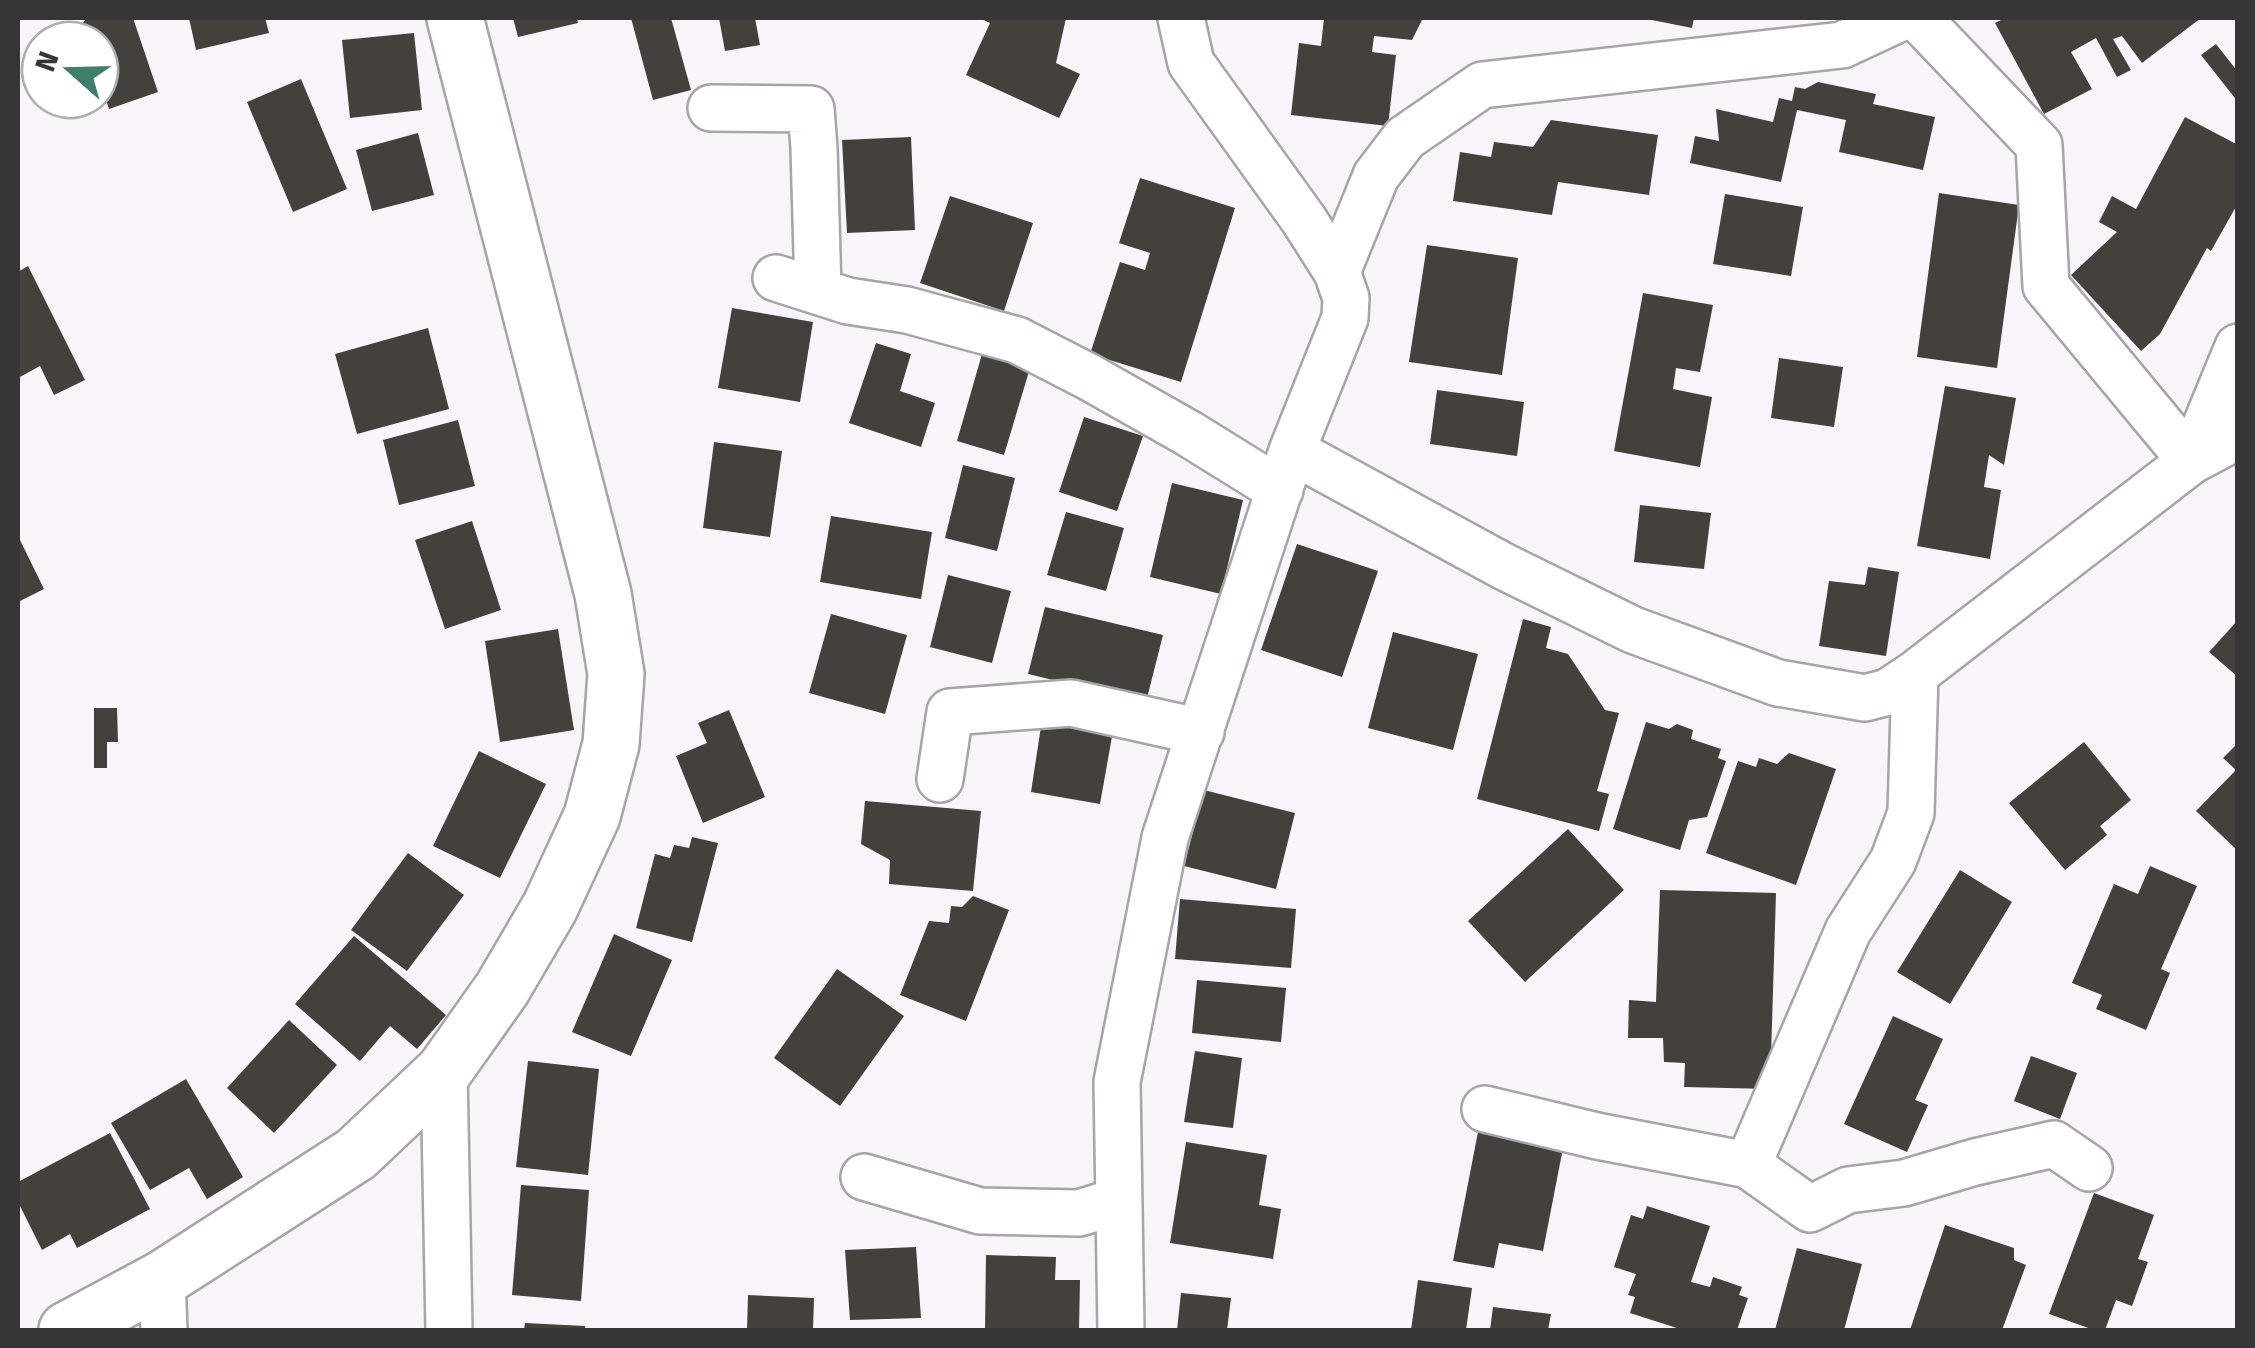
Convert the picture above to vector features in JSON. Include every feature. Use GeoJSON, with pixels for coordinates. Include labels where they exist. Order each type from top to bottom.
{"type":"FeatureCollection","features":[{"type":"Feature","properties":{"kind":"street"},"geometry":{"type":"LineString","coordinates":[[66,1330],[163,1305],[356,1154],[444,1071],[522,956],[550,907],[592,816],[611,744],[616,674],[604,594],[455,18]]}},
{"type":"Feature","properties":{"kind":"street"},"geometry":{"type":"LineString","coordinates":[[1122,1320],[1117,1082],[1165,838],[1286,470],[1345,318],[1346,298],[1336,272],[1304,220],[1191,63],[1181,18]]}},
{"type":"Feature","properties":{"kind":"street"},"geometry":{"type":"LineString","coordinates":[[1336,272],[1376,176],[1404,138],[1482,85],[1842,45],[1900,18]]}},
{"type":"Feature","properties":{"kind":"street"},"geometry":{"type":"LineString","coordinates":[[1918,18],[2039,144],[2046,286],[2191,461]]}},
{"type":"Feature","properties":{"kind":"street"},"geometry":{"type":"LineString","coordinates":[[712,108],[811,109],[814,148],[797,284],[848,301],[907,310],[1016,340],[1106,386],[1503,566],[1634,630],[1778,683],[1865,698],[1888,692],[2191,461],[2238,436]]}},
{"type":"Feature","properties":{"kind":"street"},"geometry":{"type":"LineString","coordinates":[[2191,461],[2238,347]]}},
{"type":"Feature","properties":{"kind":"street"},"geometry":{"type":"LineString","coordinates":[[1748,1165],[1848,931],[1893,861],[1911,813],[1916,674]]}},
{"type":"Feature","properties":{"kind":"street"},"geometry":{"type":"LineString","coordinates":[[940,779],[950,712],[1071,703],[1201,732]]}},
{"type":"Feature","properties":{"kind":"street"},"geometry":{"type":"LineString","coordinates":[[444,1071],[449,1330]]}},
{"type":"Feature","properties":{"kind":"street"},"geometry":{"type":"LineString","coordinates":[[1485,1109],[1597,1136],[1748,1165],[1810,1209],[1848,1190],[1904,1183],[2054,1144],[2089,1168]]}},
{"type":"Feature","properties":{"kind":"street"},"geometry":{"type":"LineString","coordinates":[[864,1177],[980,1211],[1080,1213],[1118,1201]]}},
{"type":"Feature","properties":{"kind":"building"},"geometry":{"type":"Polygon","coordinates":[[[133,18],[158,92],[120,105],[120,20],[85,20],[133,18]]]}},
{"type":"Feature","properties":{"kind":"building"},"geometry":{"type":"Polygon","coordinates":[[[189,18],[265,18],[269,33],[196,50],[189,18]]]}},
{"type":"Feature","properties":{"kind":"building"},"geometry":{"type":"Polygon","coordinates":[[[513,18],[577,18],[578,23],[518,37],[513,18]]]}},
{"type":"Feature","properties":{"kind":"building"},"geometry":{"type":"Polygon","coordinates":[[[631,18],[671,18],[691,90],[653,100],[631,18]]]}},
{"type":"Feature","properties":{"kind":"building"},"geometry":{"type":"Polygon","coordinates":[[[719,18],[755,18],[760,45],[725,51],[719,18]]]}},
{"type":"Feature","properties":{"kind":"building"},"geometry":{"type":"Polygon","coordinates":[[[979,18],[1066,18],[1056,63],[1080,74],[1059,118],[966,75],[990,23],[979,18]]]}},
{"type":"Feature","properties":{"kind":"building"},"geometry":{"type":"Polygon","coordinates":[[[1324,18],[1423,18],[1412,40],[1374,36],[1372,52],[1396,55],[1388,126],[1291,115],[1299,43],[1321,46],[1324,18]]]}},
{"type":"Feature","properties":{"kind":"building"},"geometry":{"type":"Polygon","coordinates":[[[1647,18],[1694,18],[1692,28],[1647,18]]]}},
{"type":"Feature","properties":{"kind":"building"},"geometry":{"type":"Polygon","coordinates":[[[2005,18],[2201,18],[2142,63],[2122,36],[2113,39],[2131,70],[2117,77],[2096,38],[2071,52],[2092,89],[2044,114],[1995,23],[2005,18]]]}},
{"type":"Feature","properties":{"kind":"building"},"geometry":{"type":"Polygon","coordinates":[[[414,33],[422,110],[350,118],[342,40],[414,33]]]}},
{"type":"Feature","properties":{"kind":"building"},"geometry":{"type":"Polygon","coordinates":[[[2216,44],[2238,72],[2238,102],[2201,55],[2216,44]]]}},
{"type":"Feature","properties":{"kind":"building"},"geometry":{"type":"Polygon","coordinates":[[[301,79],[347,189],[293,212],[247,102],[301,79]]]}},
{"type":"Feature","properties":{"kind":"building"},"geometry":{"type":"Polygon","coordinates":[[[1818,82],[1876,94],[1873,104],[1935,117],[1923,170],[1839,152],[1846,120],[1797,110],[1781,182],[1690,163],[1695,136],[1719,141],[1716,109],[1773,122],[1779,98],[1792,101],[1795,87],[1805,89],[1818,82]]]}},
{"type":"Feature","properties":{"kind":"building"},"geometry":{"type":"Polygon","coordinates":[[[2185,117],[2238,145],[2238,203],[2211,251],[2207,248],[2160,334],[2141,351],[2071,275],[2117,232],[2099,222],[2112,196],[2136,209],[2185,117]]]}},
{"type":"Feature","properties":{"kind":"building"},"geometry":{"type":"Polygon","coordinates":[[[1551,120],[1658,135],[1649,195],[1558,182],[1552,215],[1453,201],[1460,152],[1491,157],[1494,142],[1533,147],[1551,120]]]}},
{"type":"Feature","properties":{"kind":"building"},"geometry":{"type":"Polygon","coordinates":[[[418,133],[434,195],[372,211],[356,150],[418,133]]]}},
{"type":"Feature","properties":{"kind":"building"},"geometry":{"type":"Polygon","coordinates":[[[911,137],[915,230],[847,233],[842,140],[911,137]]]}},
{"type":"Feature","properties":{"kind":"building"},"geometry":{"type":"Polygon","coordinates":[[[1140,178],[1235,208],[1181,382],[1090,354],[1120,262],[1145,270],[1150,253],[1119,243],[1140,178]]]}},
{"type":"Feature","properties":{"kind":"building"},"geometry":{"type":"Polygon","coordinates":[[[1939,193],[2019,205],[1997,368],[1917,357],[1939,193]]]}},
{"type":"Feature","properties":{"kind":"building"},"geometry":{"type":"Polygon","coordinates":[[[1725,194],[1803,207],[1791,276],[1713,264],[1725,194]]]}},
{"type":"Feature","properties":{"kind":"building"},"geometry":{"type":"Polygon","coordinates":[[[950,196],[1033,223],[1004,311],[920,283],[950,196]]]}},
{"type":"Feature","properties":{"kind":"building"},"geometry":{"type":"Polygon","coordinates":[[[1427,245],[1518,258],[1502,375],[1409,362],[1427,245]]]}},
{"type":"Feature","properties":{"kind":"building"},"geometry":{"type":"Polygon","coordinates":[[[28,266],[85,380],[54,395],[40,366],[18,378],[18,272],[28,266]]]}},
{"type":"Feature","properties":{"kind":"building"},"geometry":{"type":"Polygon","coordinates":[[[1643,293],[1713,305],[1700,372],[1676,368],[1673,389],[1712,397],[1700,467],[1614,451],[1643,293]]]}},
{"type":"Feature","properties":{"kind":"building"},"geometry":{"type":"Polygon","coordinates":[[[732,308],[813,322],[800,402],[718,388],[732,308]]]}},
{"type":"Feature","properties":{"kind":"building"},"geometry":{"type":"Polygon","coordinates":[[[428,328],[449,409],[357,434],[335,354],[428,328]]]}},
{"type":"Feature","properties":{"kind":"building"},"geometry":{"type":"Polygon","coordinates":[[[876,343],[911,354],[900,391],[935,403],[921,447],[849,423],[876,343]]]}},
{"type":"Feature","properties":{"kind":"building"},"geometry":{"type":"Polygon","coordinates":[[[982,354],[1030,368],[1004,455],[957,441],[982,354]]]}},
{"type":"Feature","properties":{"kind":"building"},"geometry":{"type":"Polygon","coordinates":[[[1779,358],[1843,367],[1834,427],[1771,418],[1779,358]]]}},
{"type":"Feature","properties":{"kind":"building"},"geometry":{"type":"Polygon","coordinates":[[[1945,386],[2016,398],[2004,465],[1989,455],[1984,487],[2001,490],[1990,559],[1917,546],[1945,386]]]}},
{"type":"Feature","properties":{"kind":"building"},"geometry":{"type":"Polygon","coordinates":[[[1437,390],[1524,402],[1517,456],[1430,444],[1437,390]]]}},
{"type":"Feature","properties":{"kind":"building"},"geometry":{"type":"Polygon","coordinates":[[[1084,417],[1143,436],[1117,511],[1059,492],[1084,417]]]}},
{"type":"Feature","properties":{"kind":"building"},"geometry":{"type":"Polygon","coordinates":[[[458,420],[475,486],[399,505],[383,440],[458,420]]]}},
{"type":"Feature","properties":{"kind":"building"},"geometry":{"type":"Polygon","coordinates":[[[714,442],[782,451],[770,537],[703,528],[714,442]]]}},
{"type":"Feature","properties":{"kind":"building"},"geometry":{"type":"Polygon","coordinates":[[[963,465],[1015,478],[997,551],[945,538],[963,465]]]}},
{"type":"Feature","properties":{"kind":"building"},"geometry":{"type":"Polygon","coordinates":[[[1172,483],[1243,500],[1221,594],[1150,577],[1172,483]]]}},
{"type":"Feature","properties":{"kind":"building"},"geometry":{"type":"Polygon","coordinates":[[[1640,505],[1711,513],[1704,569],[1634,562],[1640,505]]]}},
{"type":"Feature","properties":{"kind":"building"},"geometry":{"type":"Polygon","coordinates":[[[1066,512],[1124,528],[1106,591],[1047,575],[1066,512]]]}},
{"type":"Feature","properties":{"kind":"building"},"geometry":{"type":"Polygon","coordinates":[[[831,516],[932,532],[921,599],[820,582],[831,516]]]}},
{"type":"Feature","properties":{"kind":"building"},"geometry":{"type":"Polygon","coordinates":[[[472,521],[501,610],[445,629],[415,540],[472,521]]]}},
{"type":"Feature","properties":{"kind":"building"},"geometry":{"type":"Polygon","coordinates":[[[18,536],[44,589],[18,602],[18,536]]]}},
{"type":"Feature","properties":{"kind":"building"},"geometry":{"type":"Polygon","coordinates":[[[1297,544],[1378,571],[1342,677],[1261,650],[1297,544]]]}},
{"type":"Feature","properties":{"kind":"building"},"geometry":{"type":"Polygon","coordinates":[[[1868,567],[1899,572],[1886,656],[1819,646],[1829,581],[1865,585],[1868,567]]]}},
{"type":"Feature","properties":{"kind":"building"},"geometry":{"type":"Polygon","coordinates":[[[948,575],[1011,591],[992,663],[930,647],[948,575]]]}},
{"type":"Feature","properties":{"kind":"building"},"geometry":{"type":"Polygon","coordinates":[[[1045,607],[1163,635],[1146,702],[1028,674],[1045,607]]]}},
{"type":"Feature","properties":{"kind":"building"},"geometry":{"type":"Polygon","coordinates":[[[831,614],[907,635],[885,714],[809,693],[831,614]]]}},
{"type":"Feature","properties":{"kind":"building"},"geometry":{"type":"Polygon","coordinates":[[[1523,619],[1551,627],[1546,648],[1568,654],[1605,710],[1619,713],[1597,791],[1609,794],[1599,831],[1477,799],[1523,619]]]}},
{"type":"Feature","properties":{"kind":"building"},"geometry":{"type":"Polygon","coordinates":[[[2238,620],[2238,677],[2209,652],[2238,620]]]}},
{"type":"Feature","properties":{"kind":"building"},"geometry":{"type":"Polygon","coordinates":[[[558,629],[574,730],[500,742],[485,641],[558,629]]]}},
{"type":"Feature","properties":{"kind":"building"},"geometry":{"type":"Polygon","coordinates":[[[1393,632],[1478,654],[1453,750],[1368,728],[1393,632]]]}},
{"type":"Feature","properties":{"kind":"building"},"geometry":{"type":"Polygon","coordinates":[[[94,708],[117,708],[118,742],[107,742],[107,768],[94,768],[94,708]]]}},
{"type":"Feature","properties":{"kind":"building"},"geometry":{"type":"Polygon","coordinates":[[[729,710],[765,797],[703,823],[676,756],[707,743],[698,723],[729,710]]]}},
{"type":"Feature","properties":{"kind":"building"},"geometry":{"type":"Polygon","coordinates":[[[1042,720],[1113,731],[1100,804],[1031,792],[1042,720]]]}},
{"type":"Feature","properties":{"kind":"building"},"geometry":{"type":"Polygon","coordinates":[[[1646,722],[1669,729],[1677,724],[1693,730],[1691,739],[1721,749],[1718,758],[1726,761],[1707,817],[1689,820],[1680,850],[1613,829],[1646,722]]]}},
{"type":"Feature","properties":{"kind":"building"},"geometry":{"type":"Polygon","coordinates":[[[2084,742],[2131,800],[2100,826],[2107,835],[2065,870],[2009,803],[2084,742]]]}},
{"type":"Feature","properties":{"kind":"building"},"geometry":{"type":"Polygon","coordinates":[[[2238,743],[2238,851],[2196,811],[2236,770],[2223,758],[2238,743]]]}},
{"type":"Feature","properties":{"kind":"building"},"geometry":{"type":"Polygon","coordinates":[[[479,751],[546,784],[500,878],[433,846],[479,751]]]}},
{"type":"Feature","properties":{"kind":"building"},"geometry":{"type":"Polygon","coordinates":[[[1789,753],[1836,769],[1796,885],[1706,853],[1738,761],[1756,767],[1759,758],[1777,764],[1789,753]]]}},
{"type":"Feature","properties":{"kind":"building"},"geometry":{"type":"Polygon","coordinates":[[[1204,790],[1295,813],[1276,889],[1184,866],[1204,790]]]}},
{"type":"Feature","properties":{"kind":"building"},"geometry":{"type":"Polygon","coordinates":[[[865,801],[981,811],[973,891],[889,884],[890,860],[861,844],[865,801]]]}},
{"type":"Feature","properties":{"kind":"building"},"geometry":{"type":"Polygon","coordinates":[[[1568,829],[1624,890],[1525,982],[1468,921],[1568,829]]]}},
{"type":"Feature","properties":{"kind":"building"},"geometry":{"type":"Polygon","coordinates":[[[692,837],[718,843],[692,942],[636,928],[655,854],[670,858],[674,845],[689,848],[692,837]]]}},
{"type":"Feature","properties":{"kind":"building"},"geometry":{"type":"Polygon","coordinates":[[[408,853],[464,895],[407,971],[351,930],[408,853]]]}},
{"type":"Feature","properties":{"kind":"building"},"geometry":{"type":"Polygon","coordinates":[[[2150,866],[2197,886],[2161,969],[2170,973],[2146,1030],[2096,1009],[2102,995],[2072,983],[2114,884],[2138,894],[2150,866]]]}},
{"type":"Feature","properties":{"kind":"building"},"geometry":{"type":"Polygon","coordinates":[[[1960,870],[2012,902],[1950,1004],[1897,972],[1960,870]]]}},
{"type":"Feature","properties":{"kind":"building"},"geometry":{"type":"Polygon","coordinates":[[[1660,890],[1776,893],[1770,1089],[1684,1087],[1685,1063],[1664,1062],[1663,1038],[1628,1038],[1629,1000],[1656,1002],[1660,890]]]}},
{"type":"Feature","properties":{"kind":"building"},"geometry":{"type":"Polygon","coordinates":[[[973,896],[1009,910],[966,1021],[900,995],[929,921],[949,923],[951,906],[962,907],[973,896]]]}},
{"type":"Feature","properties":{"kind":"building"},"geometry":{"type":"Polygon","coordinates":[[[1180,899],[1296,909],[1291,968],[1175,959],[1180,899]]]}},
{"type":"Feature","properties":{"kind":"building"},"geometry":{"type":"Polygon","coordinates":[[[614,934],[672,960],[631,1056],[572,1032],[614,934]]]}},
{"type":"Feature","properties":{"kind":"building"},"geometry":{"type":"Polygon","coordinates":[[[354,936],[446,1015],[417,1049],[390,1026],[360,1061],[295,1004],[354,936]]]}},
{"type":"Feature","properties":{"kind":"building"},"geometry":{"type":"Polygon","coordinates":[[[837,969],[904,1016],[840,1106],[774,1058],[837,969]]]}},
{"type":"Feature","properties":{"kind":"building"},"geometry":{"type":"Polygon","coordinates":[[[1197,980],[1286,988],[1281,1042],[1192,1033],[1197,980]]]}},
{"type":"Feature","properties":{"kind":"building"},"geometry":{"type":"Polygon","coordinates":[[[1893,1016],[1943,1039],[1915,1100],[1928,1105],[1907,1152],[1844,1124],[1893,1016]]]}},
{"type":"Feature","properties":{"kind":"building"},"geometry":{"type":"Polygon","coordinates":[[[289,1020],[337,1065],[274,1133],[227,1088],[289,1020]]]}},
{"type":"Feature","properties":{"kind":"building"},"geometry":{"type":"Polygon","coordinates":[[[1195,1051],[1242,1058],[1233,1128],[1184,1122],[1195,1051]]]}},
{"type":"Feature","properties":{"kind":"building"},"geometry":{"type":"Polygon","coordinates":[[[2031,1056],[2077,1073],[2060,1119],[2014,1101],[2031,1056]]]}},
{"type":"Feature","properties":{"kind":"building"},"geometry":{"type":"Polygon","coordinates":[[[528,1061],[599,1069],[588,1175],[516,1167],[528,1061]]]}},
{"type":"Feature","properties":{"kind":"building"},"geometry":{"type":"Polygon","coordinates":[[[186,1079],[243,1177],[207,1199],[189,1168],[150,1190],[111,1123],[186,1079]]]}},
{"type":"Feature","properties":{"kind":"building"},"geometry":{"type":"Polygon","coordinates":[[[1478,1132],[1563,1148],[1543,1251],[1499,1243],[1494,1268],[1453,1261],[1478,1132]]]}},
{"type":"Feature","properties":{"kind":"building"},"geometry":{"type":"Polygon","coordinates":[[[110,1133],[150,1209],[77,1248],[70,1234],[42,1250],[18,1202],[18,1182],[110,1133]]]}},
{"type":"Feature","properties":{"kind":"building"},"geometry":{"type":"Polygon","coordinates":[[[1186,1142],[1267,1155],[1259,1205],[1281,1209],[1273,1259],[1170,1243],[1186,1142]]]}},
{"type":"Feature","properties":{"kind":"building"},"geometry":{"type":"Polygon","coordinates":[[[521,1185],[589,1190],[581,1301],[512,1295],[521,1185]]]}},
{"type":"Feature","properties":{"kind":"building"},"geometry":{"type":"Polygon","coordinates":[[[2094,1193],[2154,1215],[2138,1259],[2148,1262],[2132,1306],[2116,1300],[2105,1330],[2094,1330],[2049,1314],[2094,1193]]]}},
{"type":"Feature","properties":{"kind":"building"},"geometry":{"type":"Polygon","coordinates":[[[1647,1206],[1710,1226],[1691,1282],[1710,1287],[1713,1277],[1742,1287],[1739,1295],[1748,1298],[1737,1330],[1683,1330],[1630,1313],[1635,1297],[1628,1295],[1636,1274],[1614,1267],[1631,1215],[1643,1219],[1647,1206]]]}},
{"type":"Feature","properties":{"kind":"building"},"geometry":{"type":"Polygon","coordinates":[[[1945,1225],[2014,1248],[2014,1260],[2026,1265],[2002,1330],[1910,1330],[1945,1225]]]}},
{"type":"Feature","properties":{"kind":"building"},"geometry":{"type":"Polygon","coordinates":[[[916,1247],[921,1318],[850,1320],[845,1250],[916,1247]]]}},
{"type":"Feature","properties":{"kind":"building"},"geometry":{"type":"Polygon","coordinates":[[[1797,1248],[1862,1264],[1844,1330],[1775,1330],[1797,1248]]]}},
{"type":"Feature","properties":{"kind":"building"},"geometry":{"type":"Polygon","coordinates":[[[986,1255],[1056,1257],[1055,1280],[1080,1280],[1079,1330],[985,1329],[986,1255]]]}},
{"type":"Feature","properties":{"kind":"building"},"geometry":{"type":"Polygon","coordinates":[[[1418,1280],[1472,1288],[1466,1330],[1411,1330],[1418,1280]]]}},
{"type":"Feature","properties":{"kind":"building"},"geometry":{"type":"Polygon","coordinates":[[[1181,1293],[1231,1298],[1227,1330],[1177,1330],[1181,1293]]]}},
{"type":"Feature","properties":{"kind":"building"},"geometry":{"type":"Polygon","coordinates":[[[748,1295],[814,1298],[813,1330],[747,1330],[748,1295]]]}},
{"type":"Feature","properties":{"kind":"building"},"geometry":{"type":"Polygon","coordinates":[[[1493,1307],[1551,1314],[1548,1330],[1490,1330],[1493,1307]]]}},
{"type":"Feature","properties":{"kind":"building"},"geometry":{"type":"Polygon","coordinates":[[[525,1323],[585,1326],[585,1330],[524,1330],[525,1323]]]}}]}
